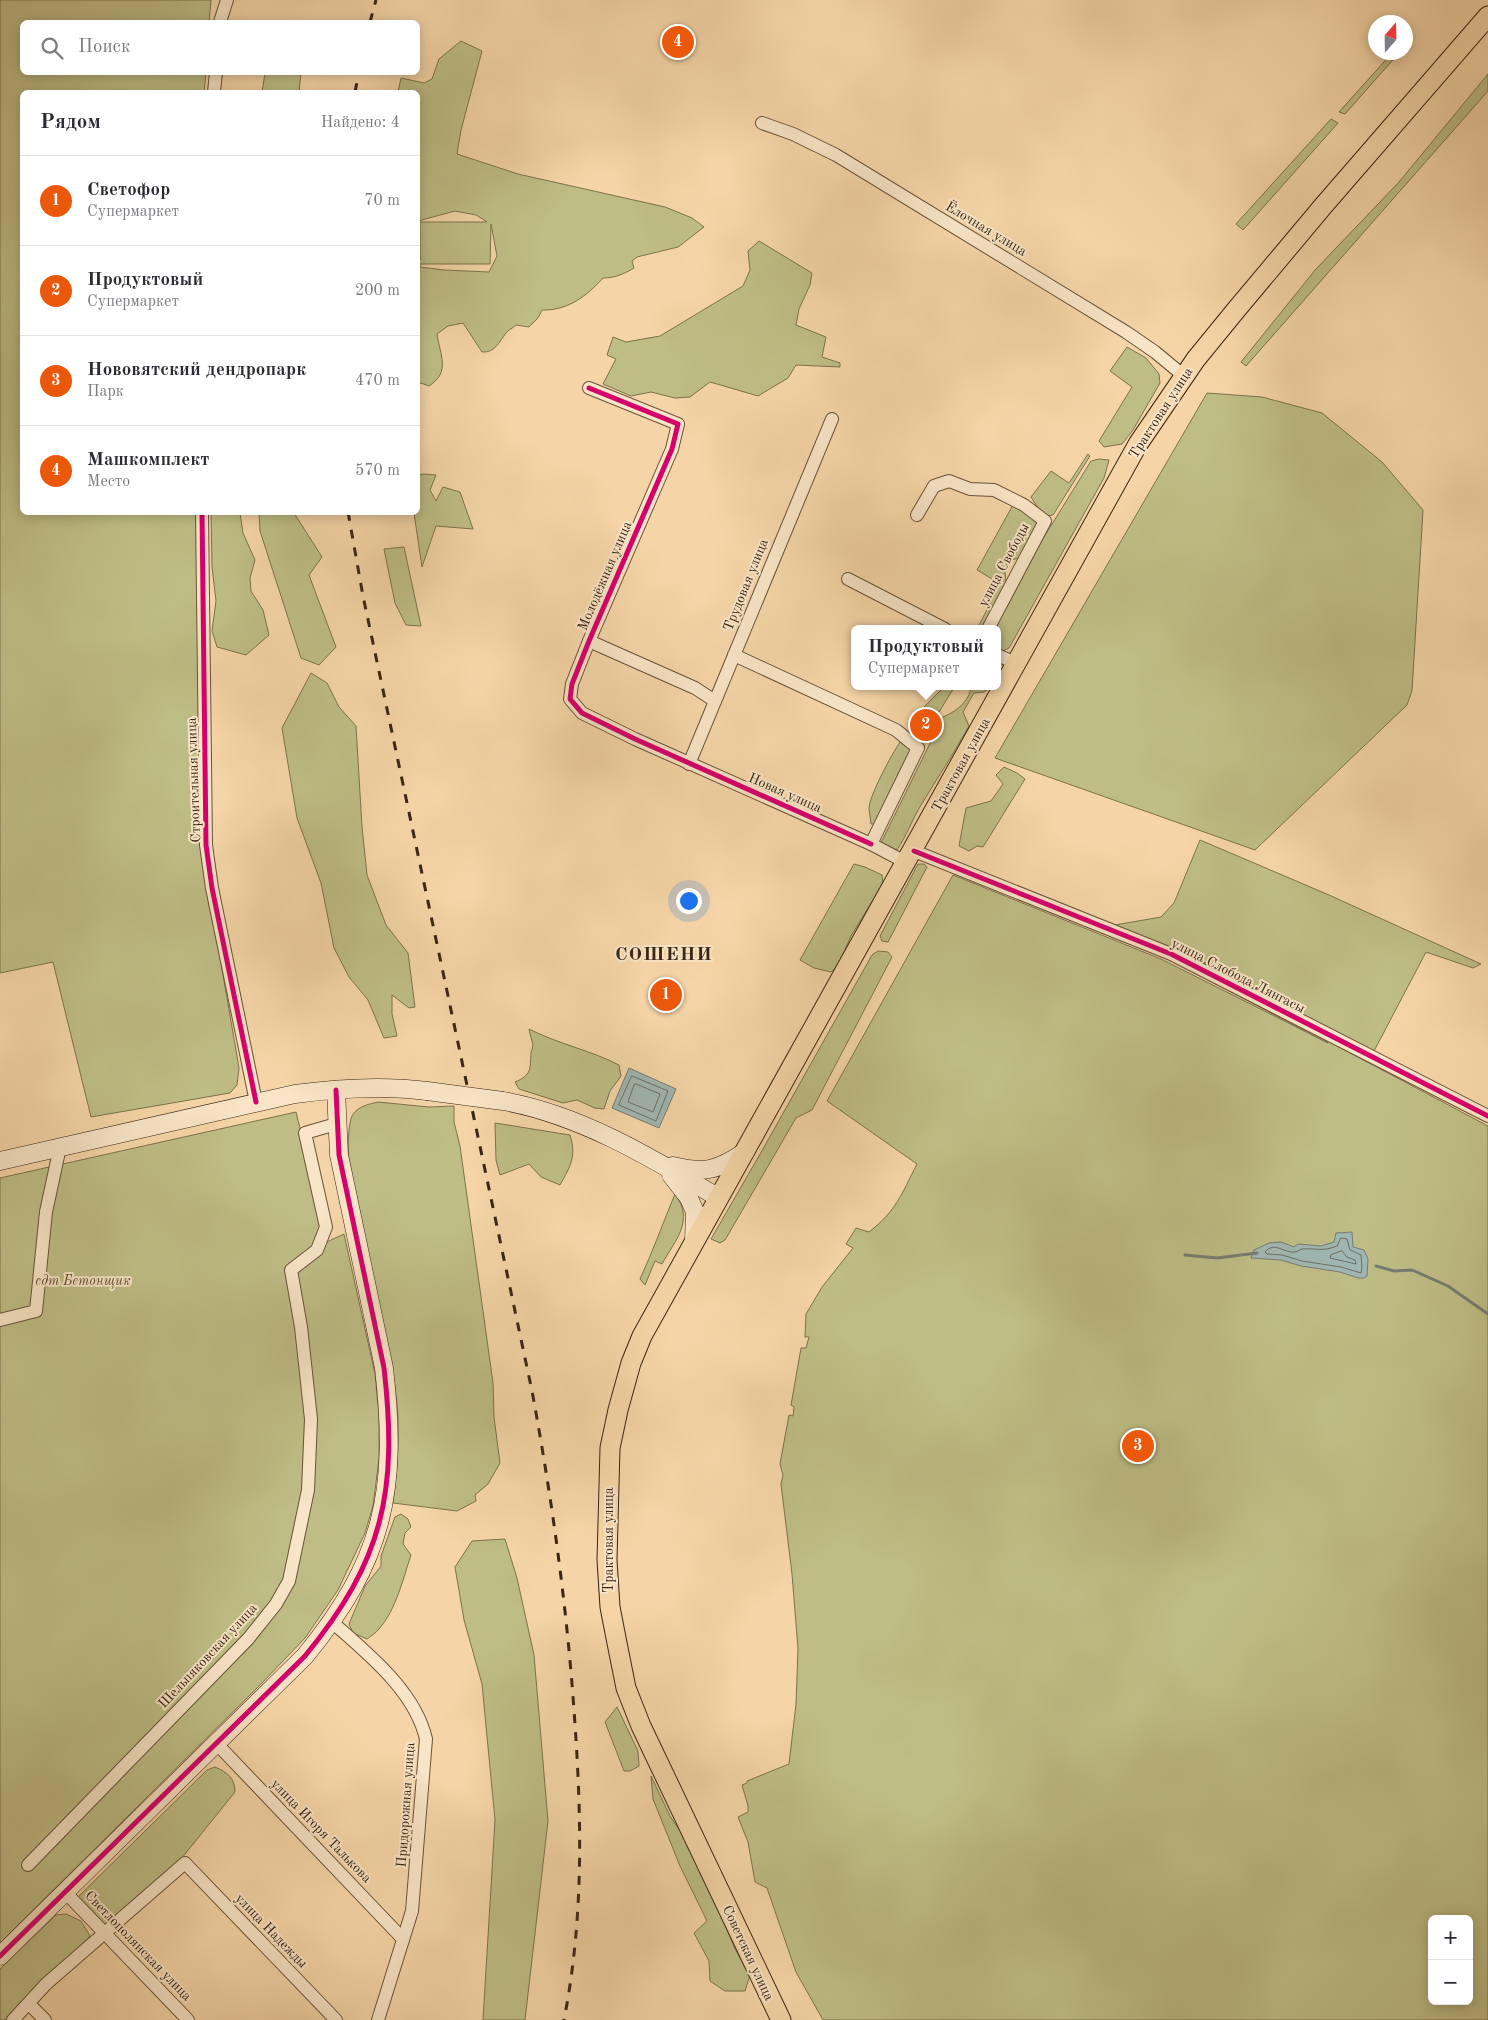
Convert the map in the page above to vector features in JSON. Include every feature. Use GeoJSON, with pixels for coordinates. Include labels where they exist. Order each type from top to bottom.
{"type":"FeatureCollection","features":[{"type":"Feature","properties":{"kind":"main road","name":"Трактовая улица"},"geometry":{"type":"LineString","coordinates":[[716,1886],[641,1726],[626,1688],[610,1607],[607,1560],[610,1448],[631,1363],[642,1336],[1138,444],[1184,376],[1236,310],[1324,205],[1488,16]]}},
{"type":"Feature","properties":{"kind":"main road","name":"Советская улица"},"geometry":{"type":"LineString","coordinates":[[716,1886],[781,2020]]}},
{"type":"Feature","properties":{"kind":"street"},"geometry":{"type":"LineString","coordinates":[[221,20],[226,0]]}},
{"type":"Feature","properties":{"kind":"street"},"geometry":{"type":"LineString","coordinates":[[214,90],[216,75]]}},
{"type":"Feature","properties":{"kind":"street","name":"Ёлочная улица"},"geometry":{"type":"LineString","coordinates":[[762,123],[793,134],[849,163],[1126,332],[1155,352],[1184,376]]}},
{"type":"Feature","properties":{"kind":"street","name":"Молодёжная улица"},"geometry":{"type":"LineString","coordinates":[[589,388],[678,424],[672,450],[589,641],[572,684],[570,698],[582,713],[689,764]]}},
{"type":"Feature","properties":{"kind":"street","name":"Трудовая улица"},"geometry":{"type":"LineString","coordinates":[[689,764],[832,418]]}},
{"type":"Feature","properties":{"kind":"street","name":"улица Свободы"},"geometry":{"type":"LineString","coordinates":[[917,515],[934,486],[949,481],[970,489],[994,490],[1024,504],[1045,521],[990,625]]}},
{"type":"Feature","properties":{"kind":"street","name":"Строительная улица"},"geometry":{"type":"LineString","coordinates":[[202,515],[206,844],[212,888],[256,1102]]}},
{"type":"Feature","properties":{"kind":"street"},"geometry":{"type":"LineString","coordinates":[[848,579],[937,625]]}},
{"type":"Feature","properties":{"kind":"street","name":"Молодёжная улица"},"geometry":{"type":"LineString","coordinates":[[589,641],[695,688],[715,701]]}},
{"type":"Feature","properties":{"kind":"street"},"geometry":{"type":"LineString","coordinates":[[734,655],[896,730],[918,748],[871,844]]}},
{"type":"Feature","properties":{"kind":"street"},"geometry":{"type":"LineString","coordinates":[[1001,657],[1016,663]]}},
{"type":"Feature","properties":{"kind":"street","name":"Новая улица"},"geometry":{"type":"LineString","coordinates":[[689,764],[871,844],[910,857]]}},
{"type":"Feature","properties":{"kind":"street","name":"улица Слобода Лянгасы"},"geometry":{"type":"LineString","coordinates":[[910,857],[1171,954],[1488,1116]]}},
{"type":"Feature","properties":{"kind":"street"},"geometry":{"type":"LineString","coordinates":[[0,1161],[295,1094],[396,1087],[503,1101],[544,1112],[596,1131],[656,1161],[718,1198]]}},
{"type":"Feature","properties":{"kind":"street"},"geometry":{"type":"LineString","coordinates":[[0,1956],[305,1656],[346,1602],[363,1569],[380,1523],[388,1480],[390,1440],[384,1368],[338,1155],[336,1090]]}},
{"type":"Feature","properties":{"kind":"street","name":"Шельпяковская улица"},"geometry":{"type":"LineString","coordinates":[[28,1865],[248,1639],[276,1604],[289,1581],[308,1490],[311,1419],[301,1327],[291,1270],[317,1250],[326,1227],[305,1133],[336,1124]]}},
{"type":"Feature","properties":{"kind":"street"},"geometry":{"type":"LineString","coordinates":[[0,1320],[36,1311],[46,1212],[60,1147]]}},
{"type":"Feature","properties":{"kind":"street"},"geometry":{"type":"LineString","coordinates":[[656,1161],[676,1167],[708,1171],[730,1163],[745,1152]]}},
{"type":"Feature","properties":{"kind":"street"},"geometry":{"type":"LineString","coordinates":[[656,1161],[673,1177],[689,1198],[695,1212],[694,1241]]}},
{"type":"Feature","properties":{"kind":"street","name":"Придорожная улица"},"geometry":{"type":"LineString","coordinates":[[332,1622],[376,1661],[397,1683],[424,1727],[426,1739],[412,1911],[378,2020]]}},
{"type":"Feature","properties":{"kind":"street","name":"улица Игоря Талькова"},"geometry":{"type":"LineString","coordinates":[[217,1744],[403,1939]]}},
{"type":"Feature","properties":{"kind":"street","name":"улица Надежды"},"geometry":{"type":"LineString","coordinates":[[104,1934],[185,1863],[336,2020]]}},
{"type":"Feature","properties":{"kind":"street","name":"Светлополянская улица"},"geometry":{"type":"LineString","coordinates":[[66,1893],[188,2020]]}},
{"type":"Feature","properties":{"kind":"street"},"geometry":{"type":"LineString","coordinates":[[12,2020],[46,1984],[104,1934]]}},
{"type":"Feature","properties":{"kind":"street"},"geometry":{"type":"LineString","coordinates":[[29,2004],[45,2020]]}},
{"type":"Feature","properties":{"kind":"green space"},"geometry":{"type":"Polygon","coordinates":[[[0,0],[211,0],[209,20],[20,20],[20,75],[206,75],[204,90],[20,90],[20,515],[196,515],[202,852],[239,1068],[237,1085],[230,1093],[91,1117],[53,962],[0,973],[0,0]]]}},
{"type":"Feature","properties":{"kind":"green space"},"geometry":{"type":"Polygon","coordinates":[[[461,41],[482,51],[461,130],[457,154],[518,174],[665,207],[692,218],[704,227],[678,247],[637,257],[632,261],[634,268],[619,275],[603,278],[576,301],[560,308],[542,310],[538,318],[529,327],[516,325],[490,351],[482,352],[463,323],[448,326],[437,334],[442,356],[440,375],[429,386],[420,384],[420,267],[489,272],[497,256],[491,224],[490,264],[420,264],[420,222],[487,222],[476,215],[455,211],[420,220],[420,90],[398,90],[401,78],[424,83],[432,79],[439,59],[461,41]]]}},
{"type":"Feature","properties":{"kind":"green space"},"geometry":{"type":"Polygon","coordinates":[[[1386,60],[1393,60],[1345,114],[1339,112],[1386,60]]]}},
{"type":"Feature","properties":{"kind":"green space"},"geometry":{"type":"Polygon","coordinates":[[[1488,74],[1488,91],[1246,366],[1241,362],[1316,269],[1399,182],[1488,74]]]}},
{"type":"Feature","properties":{"kind":"green space"},"geometry":{"type":"Polygon","coordinates":[[[265,75],[301,75],[299,90],[262,90],[265,75]]]}},
{"type":"Feature","properties":{"kind":"green space"},"geometry":{"type":"Polygon","coordinates":[[[1331,119],[1338,123],[1243,230],[1236,224],[1331,119]]]}},
{"type":"Feature","properties":{"kind":"green space"},"geometry":{"type":"Polygon","coordinates":[[[759,241],[812,273],[810,285],[799,309],[796,325],[826,337],[822,357],[840,363],[840,367],[796,365],[788,378],[758,396],[710,382],[690,397],[675,398],[651,392],[631,396],[603,384],[616,359],[607,355],[613,337],[626,342],[660,336],[743,286],[750,270],[748,251],[759,241]]]}},
{"type":"Feature","properties":{"kind":"green space"},"geometry":{"type":"Polygon","coordinates":[[[1127,347],[1146,358],[1159,374],[1160,383],[1133,430],[1122,444],[1104,447],[1099,441],[1132,387],[1110,371],[1127,347]]]}},
{"type":"Feature","properties":{"kind":"green space"},"geometry":{"type":"Polygon","coordinates":[[[1207,393],[1262,397],[1322,413],[1382,462],[1423,510],[1412,691],[1407,705],[1255,850],[995,758],[1207,393]]]}},
{"type":"Feature","properties":{"kind":"green space"},"geometry":{"type":"Polygon","coordinates":[[[1088,454],[1090,456],[1053,515],[1043,516],[1031,497],[1051,471],[1069,483],[1088,454]]]}},
{"type":"Feature","properties":{"kind":"green space"},"geometry":{"type":"Polygon","coordinates":[[[1099,459],[1109,460],[1104,478],[1009,648],[1001,651],[1001,625],[997,625],[1028,563],[1091,461],[1099,459]]]}},
{"type":"Feature","properties":{"kind":"green space"},"geometry":{"type":"Polygon","coordinates":[[[420,475],[436,475],[430,490],[436,501],[443,487],[460,492],[473,529],[436,526],[422,567],[414,515],[420,515],[420,475]]]}},
{"type":"Feature","properties":{"kind":"green space"},"geometry":{"type":"Polygon","coordinates":[[[1014,503],[1038,517],[1037,528],[1019,558],[1011,560],[1005,572],[1006,582],[987,625],[979,625],[996,592],[992,579],[977,570],[1014,503]]]}},
{"type":"Feature","properties":{"kind":"green space"},"geometry":{"type":"Polygon","coordinates":[[[211,515],[240,515],[243,533],[255,560],[250,578],[251,591],[263,610],[269,635],[246,655],[217,647],[212,631],[216,601],[212,567],[211,515]]]}},
{"type":"Feature","properties":{"kind":"green space"},"geometry":{"type":"Polygon","coordinates":[[[259,515],[295,515],[322,557],[309,575],[336,647],[319,665],[301,658],[260,531],[259,515]]]}},
{"type":"Feature","properties":{"kind":"green space"},"geometry":{"type":"Polygon","coordinates":[[[404,547],[421,626],[406,625],[395,603],[384,549],[404,547]]]}},
{"type":"Feature","properties":{"kind":"green space"},"geometry":{"type":"Polygon","coordinates":[[[311,673],[327,683],[339,707],[356,726],[367,875],[386,925],[408,953],[415,1007],[409,1008],[392,995],[392,1014],[397,1036],[384,1038],[368,1000],[349,977],[334,948],[321,883],[297,818],[282,728],[311,673]]]}},
{"type":"Feature","properties":{"kind":"green space"},"geometry":{"type":"Polygon","coordinates":[[[941,690],[953,690],[926,733],[917,734],[912,729],[914,717],[941,690]]]}},
{"type":"Feature","properties":{"kind":"green space"},"geometry":{"type":"Polygon","coordinates":[[[970,690],[987,690],[974,693],[963,712],[969,726],[921,805],[904,839],[897,850],[881,843],[943,717],[965,702],[970,690]]]}},
{"type":"Feature","properties":{"kind":"green space"},"geometry":{"type":"Polygon","coordinates":[[[900,742],[913,751],[881,824],[871,824],[869,808],[873,793],[900,742]]]}},
{"type":"Feature","properties":{"kind":"green space"},"geometry":{"type":"Polygon","coordinates":[[[1004,767],[1025,779],[983,847],[977,846],[969,851],[959,846],[966,808],[991,801],[1003,784],[996,775],[1004,767]]]}},
{"type":"Feature","properties":{"kind":"green space"},"geometry":{"type":"Polygon","coordinates":[[[1200,840],[1329,895],[1481,964],[1473,968],[1426,952],[1373,1053],[1213,966],[1115,925],[1161,917],[1174,903],[1200,840]]]}},
{"type":"Feature","properties":{"kind":"green space"},"geometry":{"type":"Polygon","coordinates":[[[854,864],[882,875],[883,884],[851,936],[838,966],[831,972],[814,968],[800,960],[854,864]]]}},
{"type":"Feature","properties":{"kind":"green space"},"geometry":{"type":"Polygon","coordinates":[[[918,864],[924,864],[927,867],[888,942],[882,941],[880,936],[918,864]]]}},
{"type":"Feature","properties":{"kind":"green space"},"geometry":{"type":"Polygon","coordinates":[[[953,875],[1161,959],[1328,1043],[1172,961],[1222,985],[1488,1126],[1488,2020],[823,2020],[796,1972],[767,1888],[755,1882],[748,1842],[738,1817],[748,1812],[742,1785],[747,1783],[747,1781],[789,1764],[796,1704],[798,1649],[792,1574],[781,1484],[783,1475],[780,1464],[789,1415],[793,1416],[794,1407],[791,1405],[801,1348],[806,1348],[809,1337],[805,1337],[806,1314],[822,1287],[853,1248],[846,1244],[856,1228],[869,1232],[886,1216],[898,1201],[917,1164],[827,1101],[953,875]]]}},
{"type":"Feature","properties":{"kind":"green space"},"geometry":{"type":"Polygon","coordinates":[[[878,951],[888,952],[892,957],[812,1110],[796,1118],[725,1240],[720,1243],[711,1239],[872,955],[878,951]]]}},
{"type":"Feature","properties":{"kind":"green space"},"geometry":{"type":"Polygon","coordinates":[[[529,1029],[619,1065],[621,1076],[610,1091],[604,1109],[595,1108],[577,1100],[563,1103],[519,1089],[515,1082],[525,1077],[530,1067],[533,1045],[529,1029]]]}},
{"type":"Feature","properties":{"kind":"green space"},"geometry":{"type":"Polygon","coordinates":[[[378,1102],[429,1107],[454,1106],[454,1122],[460,1146],[493,1383],[494,1417],[500,1463],[488,1484],[475,1495],[476,1501],[457,1511],[393,1503],[398,1441],[395,1385],[353,1187],[348,1139],[353,1114],[364,1106],[378,1102]]]}},
{"type":"Feature","properties":{"kind":"green space","name":"сдт Бетонщик"},"geometry":{"type":"Polygon","coordinates":[[[296,1112],[322,1217],[318,1246],[344,1234],[375,1374],[379,1416],[379,1459],[373,1506],[365,1533],[338,1590],[305,1638],[0,1943],[0,1178],[296,1112]]]}},
{"type":"Feature","properties":{"kind":"green space"},"geometry":{"type":"Polygon","coordinates":[[[495,1123],[570,1135],[573,1155],[560,1185],[541,1177],[529,1164],[500,1175],[496,1160],[495,1123]]]}},
{"type":"Feature","properties":{"kind":"green space"},"geometry":{"type":"Polygon","coordinates":[[[675,1194],[681,1204],[683,1213],[681,1230],[662,1264],[655,1261],[645,1285],[640,1279],[675,1194]]]}},
{"type":"Feature","properties":{"kind":"green space"},"geometry":{"type":"Polygon","coordinates":[[[401,1514],[408,1519],[411,1527],[405,1533],[403,1544],[411,1555],[390,1613],[378,1630],[367,1639],[353,1633],[349,1624],[365,1586],[381,1566],[381,1556],[395,1517],[401,1514]]]}},
{"type":"Feature","properties":{"kind":"green space"},"geometry":{"type":"Polygon","coordinates":[[[505,1539],[517,1578],[534,1655],[548,1821],[525,2020],[483,2020],[495,1820],[482,1684],[464,1620],[455,1567],[472,1541],[505,1539]]]}},
{"type":"Feature","properties":{"kind":"green space"},"geometry":{"type":"Polygon","coordinates":[[[617,1707],[638,1751],[639,1766],[630,1771],[624,1771],[605,1722],[617,1707]]]}},
{"type":"Feature","properties":{"kind":"green space"},"geometry":{"type":"Polygon","coordinates":[[[215,1767],[230,1776],[234,1783],[235,1792],[181,1859],[107,1926],[98,1921],[77,1898],[207,1770],[215,1767]]]}},
{"type":"Feature","properties":{"kind":"green space"},"geometry":{"type":"Polygon","coordinates":[[[651,1776],[670,1816],[698,1858],[735,1949],[750,1975],[745,1991],[725,1991],[710,1981],[709,1961],[694,1933],[707,1921],[680,1866],[653,1799],[651,1776]]]}},
{"type":"Feature","properties":{"kind":"green space"},"geometry":{"type":"Polygon","coordinates":[[[66,1914],[81,1921],[90,1936],[5,2020],[0,2020],[0,1969],[56,1915],[66,1914]]]}},
{"type":"Feature","properties":{"kind":"water"},"geometry":{"type":"Polygon","coordinates":[[[629,1068],[676,1089],[659,1128],[612,1108],[629,1068]]]}},
{"type":"Feature","properties":{"kind":"water"},"geometry":{"type":"Polygon","coordinates":[[[1352,1232],[1353,1247],[1364,1250],[1368,1259],[1367,1276],[1364,1278],[1301,1266],[1281,1260],[1251,1258],[1254,1250],[1269,1243],[1281,1242],[1294,1247],[1298,1244],[1321,1246],[1334,1242],[1336,1233],[1352,1232]]]}},
{"type":"Feature","properties":{"kind":"waterway"},"geometry":{"type":"LineString","coordinates":[[1185,1255],[1217,1258],[1257,1253]]}},
{"type":"Feature","properties":{"kind":"waterway"},"geometry":{"type":"LineString","coordinates":[[1376,1266],[1394,1271],[1412,1270],[1448,1286],[1488,1314]]}},
{"type":"Feature","properties":{"kind":"railway"},"geometry":{"type":"LineString","coordinates":[[371,20],[376,0]]}},
{"type":"Feature","properties":{"kind":"railway"},"geometry":{"type":"LineString","coordinates":[[355,90],[358,75]]}},
{"type":"Feature","properties":{"kind":"railway"},"geometry":{"type":"LineString","coordinates":[[349,515],[363,596],[532,1391],[556,1537],[572,1684],[578,1768],[580,1852],[576,1936],[564,2020]]}},
{"type":"Feature","properties":{"kind":"cycle path"},"geometry":{"type":"LineString","coordinates":[[589,388],[678,424],[672,449],[572,684],[570,699],[582,713],[635,739],[871,844]]}},
{"type":"Feature","properties":{"kind":"cycle path"},"geometry":{"type":"LineString","coordinates":[[202,515],[206,845],[212,888],[256,1102]]}},
{"type":"Feature","properties":{"kind":"cycle path"},"geometry":{"type":"LineString","coordinates":[[914,851],[1171,954],[1488,1116]]}},
{"type":"Feature","properties":{"kind":"cycle path"},"geometry":{"type":"LineString","coordinates":[[0,1956],[305,1656],[332,1621],[353,1588],[368,1555],[379,1522],[386,1487],[389,1451],[388,1411],[384,1368],[339,1155],[336,1090]]}},
{"type":"Feature","properties":{"kind":"place","name":"Машкомплект"},"geometry":{"type":"Point","coordinates":[678,42]}},
{"type":"Feature","properties":{"kind":"place","name":"Продуктовый"},"geometry":{"type":"Point","coordinates":[926,725]}},
{"type":"Feature","properties":{"kind":"place","name":"Светофор"},"geometry":{"type":"Point","coordinates":[666,995]}},
{"type":"Feature","properties":{"kind":"place","name":"Нововятский дендропарк"},"geometry":{"type":"Point","coordinates":[1138,1446]}},
{"type":"Feature","properties":{"kind":"district","name":"СОШЕНИ"},"geometry":{"type":"Point","coordinates":[664,955]}}]}
